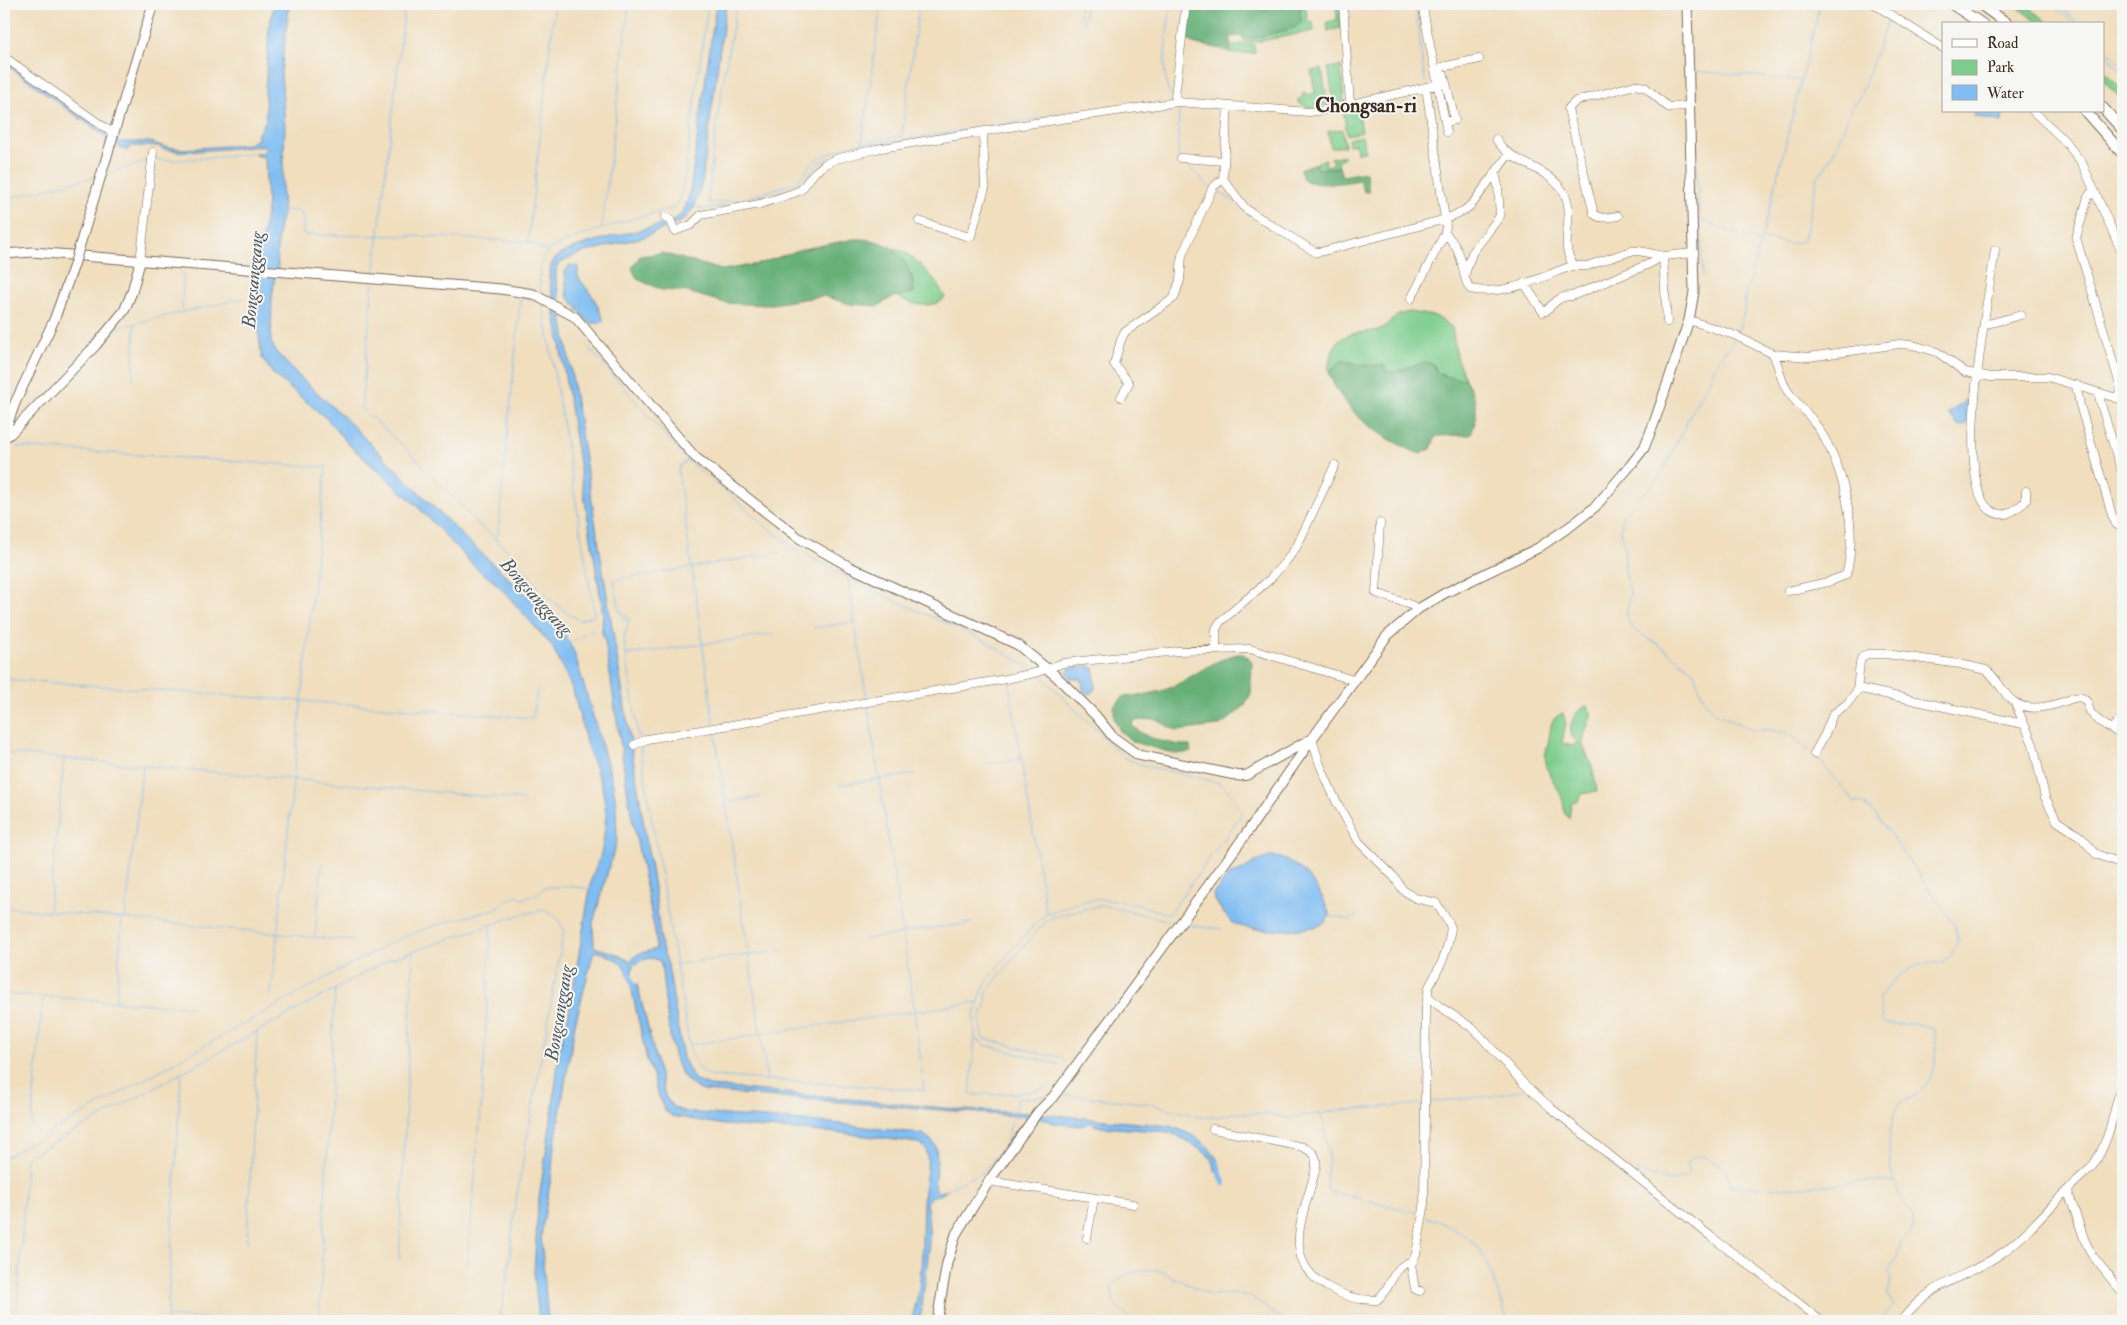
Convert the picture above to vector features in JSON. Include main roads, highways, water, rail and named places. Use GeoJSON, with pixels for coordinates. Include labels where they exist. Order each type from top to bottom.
{"type":"FeatureCollection","features":[{"type":"Feature","properties":{"kind":"highway"},"geometry":{"type":"LineString","coordinates":[[1952,4],[1979,22]]}},
{"type":"Feature","properties":{"kind":"highway"},"geometry":{"type":"LineString","coordinates":[[1980,4],[2005,22]]}},
{"type":"Feature","properties":{"kind":"highway"},"geometry":{"type":"LineString","coordinates":[[2104,109],[2123,130]]}},
{"type":"Feature","properties":{"kind":"highway"},"geometry":{"type":"LineString","coordinates":[[2086,112],[2123,154]]}},
{"type":"Feature","properties":{"kind":"main road"},"geometry":{"type":"LineString","coordinates":[[4,436],[15,403],[54,320],[74,265],[153,4]]}},
{"type":"Feature","properties":{"kind":"main road"},"geometry":{"type":"LineString","coordinates":[[937,1321],[947,1263],[956,1234],[989,1180],[1036,1116],[1055,1095],[1246,834],[1353,680],[1387,636],[1411,618],[1418,609],[1463,584],[1538,548],[1577,522],[1599,503],[1630,466],[1648,439],[1689,320],[1694,292],[1687,4]]}},
{"type":"Feature","properties":{"kind":"main road"},"geometry":{"type":"LineString","coordinates":[[4,254],[32,252],[501,289],[533,294],[575,317],[695,457],[783,528],[850,567],[1018,645],[1040,671],[1096,716],[1113,737],[1138,755],[1240,776],[1247,775],[1312,739]]}},
{"type":"Feature","properties":{"kind":"main road"},"geometry":{"type":"LineString","coordinates":[[4,436],[10,434],[96,345],[124,311],[132,292],[135,261]]}},
{"type":"Feature","properties":{"kind":"water"},"geometry":{"type":"Polygon","coordinates":[[[274,4],[289,4],[281,73],[285,127],[283,215],[279,225],[278,268],[272,298],[271,342],[276,352],[300,377],[346,419],[464,537],[536,604],[565,635],[574,652],[612,780],[616,801],[617,840],[593,923],[594,947],[614,953],[630,961],[638,954],[656,949],[656,938],[629,802],[605,641],[602,632],[603,613],[549,276],[550,269],[556,258],[574,248],[668,223],[676,219],[683,210],[690,191],[716,4],[726,4],[702,182],[694,207],[684,220],[644,237],[578,254],[556,267],[556,278],[656,900],[661,945],[668,965],[683,1058],[694,1079],[709,1086],[967,1110],[1031,1113],[1170,1126],[1195,1137],[1208,1147],[1218,1161],[1221,1170],[1216,1172],[1208,1155],[1186,1140],[1169,1132],[1102,1127],[1094,1125],[1092,1122],[1082,1126],[1052,1123],[1028,1117],[703,1091],[687,1081],[676,1062],[661,963],[651,958],[644,960],[633,965],[632,974],[628,974],[623,965],[605,954],[594,951],[575,1024],[553,1155],[552,1172],[541,1236],[548,1321],[539,1321],[534,1273],[538,1205],[553,1107],[559,1052],[569,1012],[592,877],[601,854],[606,812],[602,786],[587,746],[573,690],[552,646],[499,586],[474,566],[416,505],[349,445],[327,419],[273,374],[262,358],[257,323],[260,278],[258,265],[267,208],[265,158],[254,154],[264,152],[266,148],[264,146],[184,152],[163,149],[158,146],[131,146],[128,150],[124,150],[4,63],[4,59],[120,142],[151,142],[166,147],[185,149],[249,144],[259,138],[257,135],[266,120],[265,93],[269,30],[274,4]]]}},
{"type":"Feature","properties":{"kind":"water"},"geometry":{"type":"Polygon","coordinates":[[[1975,112],[2003,112],[2002,122],[1974,116],[1975,112]]]}},
{"type":"Feature","properties":{"kind":"water"},"geometry":{"type":"Polygon","coordinates":[[[570,265],[578,267],[578,277],[594,298],[604,321],[601,323],[589,323],[567,296],[565,271],[570,265]]]}},
{"type":"Feature","properties":{"kind":"water"},"geometry":{"type":"Polygon","coordinates":[[[1966,400],[1969,403],[1967,424],[1959,426],[1948,414],[1966,400]]]}},
{"type":"Feature","properties":{"kind":"water"},"geometry":{"type":"Polygon","coordinates":[[[1091,666],[1091,669],[1094,668],[1095,687],[1092,693],[1088,694],[1083,690],[1082,679],[1071,679],[1067,673],[1070,668],[1091,666]]]}},
{"type":"Feature","properties":{"kind":"water"},"geometry":{"type":"Polygon","coordinates":[[[1273,856],[1294,864],[1316,886],[1330,915],[1323,924],[1292,930],[1253,929],[1235,924],[1222,910],[1213,894],[1230,874],[1273,856]]]}},
{"type":"Feature","properties":{"kind":"water"},"geometry":{"type":"Polygon","coordinates":[[[637,984],[665,1096],[673,1107],[685,1112],[832,1123],[923,1134],[932,1141],[936,1147],[937,1159],[934,1187],[939,1192],[948,1189],[943,1194],[930,1197],[926,1203],[929,1247],[920,1321],[910,1321],[915,1307],[920,1278],[923,1198],[927,1166],[927,1152],[923,1146],[918,1143],[851,1134],[724,1125],[672,1116],[665,1111],[647,1060],[631,986],[637,984]]]}},
{"type":"Feature","properties":{"kind":"waterway"},"geometry":{"type":"LineString","coordinates":[[374,275],[405,4]]}},
{"type":"Feature","properties":{"kind":"waterway"},"geometry":{"type":"LineString","coordinates":[[528,241],[555,4]]}},
{"type":"Feature","properties":{"kind":"waterway"},"geometry":{"type":"LineString","coordinates":[[602,227],[629,4]]}},
{"type":"Feature","properties":{"kind":"waterway"},"geometry":{"type":"LineString","coordinates":[[541,293],[540,266],[544,256],[553,247],[635,218],[672,208],[679,202],[682,194],[708,4]]}},
{"type":"Feature","properties":{"kind":"waterway"},"geometry":{"type":"LineString","coordinates":[[737,4],[716,128],[708,203],[739,200],[795,183],[813,162],[825,155],[858,144],[902,136],[919,4]]}},
{"type":"Feature","properties":{"kind":"waterway"},"geometry":{"type":"LineString","coordinates":[[862,142],[881,4]]}},
{"type":"Feature","properties":{"kind":"waterway"},"geometry":{"type":"LineString","coordinates":[[1079,19],[1080,4]]}},
{"type":"Feature","properties":{"kind":"waterway"},"geometry":{"type":"LineString","coordinates":[[1083,23],[1085,4]]}},
{"type":"Feature","properties":{"kind":"waterway"},"geometry":{"type":"LineString","coordinates":[[1171,4],[1165,65],[1167,88],[1171,96]]}},
{"type":"Feature","properties":{"kind":"waterway"},"geometry":{"type":"LineString","coordinates":[[1415,4],[1425,82]]}},
{"type":"Feature","properties":{"kind":"waterway"},"geometry":{"type":"LineString","coordinates":[[1737,332],[1744,313],[1745,297],[1771,203],[1820,4]]}},
{"type":"Feature","properties":{"kind":"waterway"},"geometry":{"type":"LineString","coordinates":[[1867,4],[1872,7]]}},
{"type":"Feature","properties":{"kind":"waterway"},"geometry":{"type":"LineString","coordinates":[[2052,4],[2072,22]]}},
{"type":"Feature","properties":{"kind":"waterway"},"geometry":{"type":"LineString","coordinates":[[2056,4],[2077,22]]}},
{"type":"Feature","properties":{"kind":"waterway"},"geometry":{"type":"LineString","coordinates":[[1761,238],[1789,244],[1804,241],[1817,178],[1833,153],[1853,104],[1858,102],[1889,17]]}},
{"type":"Feature","properties":{"kind":"waterway"},"geometry":{"type":"LineString","coordinates":[[2104,48],[2123,67]]}},
{"type":"Feature","properties":{"kind":"waterway"},"geometry":{"type":"LineString","coordinates":[[2104,53],[2123,73]]}},
{"type":"Feature","properties":{"kind":"waterway"},"geometry":{"type":"LineString","coordinates":[[1703,276],[1696,164],[1695,71],[1797,80],[1800,82]]}},
{"type":"Feature","properties":{"kind":"waterway"},"geometry":{"type":"LineString","coordinates":[[1178,157],[1179,107]]}},
{"type":"Feature","properties":{"kind":"waterway"},"geometry":{"type":"LineString","coordinates":[[836,155],[861,146],[1061,115]]}},
{"type":"Feature","properties":{"kind":"waterway"},"geometry":{"type":"LineString","coordinates":[[154,160],[180,160],[255,154]]}},
{"type":"Feature","properties":{"kind":"waterway"},"geometry":{"type":"LineString","coordinates":[[695,207],[703,209],[731,205],[797,187],[816,165],[830,157]]}},
{"type":"Feature","properties":{"kind":"waterway"},"geometry":{"type":"LineString","coordinates":[[106,174],[148,161]]}},
{"type":"Feature","properties":{"kind":"waterway"},"geometry":{"type":"LineString","coordinates":[[1182,161],[1210,187]]}},
{"type":"Feature","properties":{"kind":"waterway"},"geometry":{"type":"LineString","coordinates":[[4,199],[98,176]]}},
{"type":"Feature","properties":{"kind":"waterway"},"geometry":{"type":"LineString","coordinates":[[1215,190],[1237,203]]}},
{"type":"Feature","properties":{"kind":"waterway"},"geometry":{"type":"LineString","coordinates":[[283,210],[301,211],[303,234],[306,235],[416,236],[528,242],[546,251]]}},
{"type":"Feature","properties":{"kind":"waterway"},"geometry":{"type":"LineString","coordinates":[[1702,221],[1759,242]]}},
{"type":"Feature","properties":{"kind":"waterway"},"geometry":{"type":"LineString","coordinates":[[182,310],[183,273]]}},
{"type":"Feature","properties":{"kind":"waterway","name":"Bongsanggang"},"geometry":{"type":"LineString","coordinates":[[373,282],[361,409],[416,459],[471,517],[500,543],[547,596],[568,614],[579,620],[594,616],[594,612],[543,304]]}},
{"type":"Feature","properties":{"kind":"waterway"},"geometry":{"type":"LineString","coordinates":[[495,540],[498,533],[521,297],[535,300]]}},
{"type":"Feature","properties":{"kind":"waterway","name":"Bongsanggang"},"geometry":{"type":"LineString","coordinates":[[4,506],[9,448],[15,436],[119,327],[244,298]]}},
{"type":"Feature","properties":{"kind":"waterway"},"geometry":{"type":"LineString","coordinates":[[133,378],[135,324]]}},
{"type":"Feature","properties":{"kind":"waterway"},"geometry":{"type":"LineString","coordinates":[[1735,338],[1715,365],[1708,384],[1699,397],[1662,474],[1623,515],[1620,531],[1625,548],[1625,571],[1630,593],[1626,617],[1633,629],[1659,645],[1694,672],[1704,700],[1713,712],[1752,730],[1787,733],[1811,752]]}},
{"type":"Feature","properties":{"kind":"waterway"},"geometry":{"type":"LineString","coordinates":[[589,348],[688,461],[765,526],[798,550],[865,587],[983,640],[1034,670]]}},
{"type":"Feature","properties":{"kind":"waterway"},"geometry":{"type":"LineString","coordinates":[[17,447],[324,467]]}},
{"type":"Feature","properties":{"kind":"waterway"},"geometry":{"type":"LineString","coordinates":[[687,461],[680,466],[678,471],[714,725]]}},
{"type":"Feature","properties":{"kind":"waterway"},"geometry":{"type":"LineString","coordinates":[[271,996],[326,465]]}},
{"type":"Feature","properties":{"kind":"waterway"},"geometry":{"type":"LineString","coordinates":[[623,623],[626,619],[620,612],[614,580],[797,550]]}},
{"type":"Feature","properties":{"kind":"waterway"},"geometry":{"type":"LineString","coordinates":[[848,580],[867,699]]}},
{"type":"Feature","properties":{"kind":"waterway"},"geometry":{"type":"LineString","coordinates":[[619,610],[626,614],[629,620],[624,640],[638,735],[641,737]]}},
{"type":"Feature","properties":{"kind":"waterway"},"geometry":{"type":"LineString","coordinates":[[814,628],[854,622]]}},
{"type":"Feature","properties":{"kind":"waterway","name":"Bongsanggang"},"geometry":{"type":"LineString","coordinates":[[570,643],[593,629]]}},
{"type":"Feature","properties":{"kind":"waterway"},"geometry":{"type":"LineString","coordinates":[[626,655],[774,634]]}},
{"type":"Feature","properties":{"kind":"waterway"},"geometry":{"type":"LineString","coordinates":[[1039,674],[1125,758],[1139,764],[1220,783],[1232,795],[1242,814],[1169,914],[1135,904],[1101,899],[1085,901],[1044,914],[986,982],[974,1016],[975,1038],[970,1095],[1022,1093],[1046,1086]]}},
{"type":"Feature","properties":{"kind":"waterway"},"geometry":{"type":"LineString","coordinates":[[4,679],[533,718],[537,689]]}},
{"type":"Feature","properties":{"kind":"waterway"},"geometry":{"type":"LineString","coordinates":[[1010,682],[1046,912]]}},
{"type":"Feature","properties":{"kind":"waterway"},"geometry":{"type":"LineString","coordinates":[[640,747],[690,1049],[696,1065],[701,1071],[710,1076],[924,1090],[914,1007],[868,706]]}},
{"type":"Feature","properties":{"kind":"waterway"},"geometry":{"type":"LineString","coordinates":[[715,732],[767,1078]]}},
{"type":"Feature","properties":{"kind":"waterway"},"geometry":{"type":"LineString","coordinates":[[4,753],[523,800]]}},
{"type":"Feature","properties":{"kind":"waterway"},"geometry":{"type":"LineString","coordinates":[[1816,756],[1854,802],[1863,803],[1877,816],[1954,924],[1958,941],[1951,956],[1940,963],[1918,964],[1895,979],[1879,997],[1882,1021],[1885,1024],[1918,1024],[1933,1028],[1936,1046],[1935,1063],[1929,1080],[1917,1094],[1899,1104],[1891,1127],[1889,1153],[1891,1171],[1898,1193],[1910,1211],[1914,1228],[1901,1241],[1898,1255],[1889,1270],[1891,1278],[1888,1295],[1894,1306],[1880,1321]]}},
{"type":"Feature","properties":{"kind":"waterway"},"geometry":{"type":"LineString","coordinates":[[986,764],[1021,759]]}},
{"type":"Feature","properties":{"kind":"waterway"},"geometry":{"type":"LineString","coordinates":[[49,910],[64,760]]}},
{"type":"Feature","properties":{"kind":"waterway"},"geometry":{"type":"LineString","coordinates":[[125,918],[143,766]]}},
{"type":"Feature","properties":{"kind":"waterway"},"geometry":{"type":"LineString","coordinates":[[839,785],[915,774]]}},
{"type":"Feature","properties":{"kind":"waterway"},"geometry":{"type":"LineString","coordinates":[[727,802],[761,797]]}},
{"type":"Feature","properties":{"kind":"waterway"},"geometry":{"type":"LineString","coordinates":[[315,935],[322,863]]}},
{"type":"Feature","properties":{"kind":"waterway"},"geometry":{"type":"LineString","coordinates":[[4,1158],[358,960],[401,938],[439,924],[495,909],[517,895],[522,899],[536,895],[545,887],[590,889]]}},
{"type":"Feature","properties":{"kind":"waterway"},"geometry":{"type":"LineString","coordinates":[[1065,1061],[1061,1057],[1042,1054],[983,1038],[980,1020],[982,1012],[986,1007],[986,993],[1013,958],[1047,920],[1102,905],[1176,922]]}},
{"type":"Feature","properties":{"kind":"waterway"},"geometry":{"type":"LineString","coordinates":[[4,907],[353,941]]}},
{"type":"Feature","properties":{"kind":"waterway","name":"Bongsanggang"},"geometry":{"type":"LineString","coordinates":[[17,1321],[26,1158],[388,960],[519,915],[542,910],[551,912],[564,930],[515,1206],[508,1274],[499,1321]]}},
{"type":"Feature","properties":{"kind":"waterway"},"geometry":{"type":"LineString","coordinates":[[1329,917],[1340,917],[1349,920],[1357,916]]}},
{"type":"Feature","properties":{"kind":"waterway"},"geometry":{"type":"LineString","coordinates":[[116,1002],[122,918]]}},
{"type":"Feature","properties":{"kind":"waterway"},"geometry":{"type":"LineString","coordinates":[[903,932],[972,923]]}},
{"type":"Feature","properties":{"kind":"waterway"},"geometry":{"type":"LineString","coordinates":[[1184,925],[1221,929]]}},
{"type":"Feature","properties":{"kind":"waterway"},"geometry":{"type":"LineString","coordinates":[[467,1265],[483,1085],[491,926]]}},
{"type":"Feature","properties":{"kind":"waterway"},"geometry":{"type":"LineString","coordinates":[[864,939],[902,934]]}},
{"type":"Feature","properties":{"kind":"waterway"},"geometry":{"type":"LineString","coordinates":[[399,1260],[413,951]]}},
{"type":"Feature","properties":{"kind":"waterway"},"geometry":{"type":"LineString","coordinates":[[676,964],[782,951]]}},
{"type":"Feature","properties":{"kind":"waterway"},"geometry":{"type":"LineString","coordinates":[[628,969],[634,989]]}},
{"type":"Feature","properties":{"kind":"waterway"},"geometry":{"type":"LineString","coordinates":[[319,1321],[335,989]]}},
{"type":"Feature","properties":{"kind":"waterway"},"geometry":{"type":"LineString","coordinates":[[4,994],[191,1007]]}},
{"type":"Feature","properties":{"kind":"waterway"},"geometry":{"type":"LineString","coordinates":[[31,1128],[43,997]]}},
{"type":"Feature","properties":{"kind":"waterway"},"geometry":{"type":"LineString","coordinates":[[689,1045],[977,1002]]}},
{"type":"Feature","properties":{"kind":"waterway"},"geometry":{"type":"LineString","coordinates":[[247,1243],[257,1032]]}},
{"type":"Feature","properties":{"kind":"waterway"},"geometry":{"type":"LineString","coordinates":[[976,1039],[985,1045],[1060,1065]]}},
{"type":"Feature","properties":{"kind":"waterway"},"geometry":{"type":"LineString","coordinates":[[167,1321],[181,1075]]}},
{"type":"Feature","properties":{"kind":"waterway"},"geometry":{"type":"LineString","coordinates":[[1429,1102],[1493,1096],[1523,1090]]}},
{"type":"Feature","properties":{"kind":"waterway"},"geometry":{"type":"LineString","coordinates":[[1060,1094],[1152,1104],[1199,1117],[1216,1117],[1235,1113],[1268,1114],[1288,1118],[1320,1114],[1324,1122],[1329,1153],[1327,1189],[1332,1192],[1419,1213]]}},
{"type":"Feature","properties":{"kind":"waterway"},"geometry":{"type":"LineString","coordinates":[[1014,1113],[1018,1099],[1049,1096]]}},
{"type":"Feature","properties":{"kind":"waterway"},"geometry":{"type":"LineString","coordinates":[[1320,1114],[1332,1111],[1421,1104]]}},
{"type":"Feature","properties":{"kind":"waterway"},"geometry":{"type":"LineString","coordinates":[[948,1189],[983,1172],[1006,1143],[1013,1117]]}},
{"type":"Feature","properties":{"kind":"waterway"},"geometry":{"type":"LineString","coordinates":[[1636,1171],[1657,1178],[1679,1180],[1689,1172],[1686,1164],[1690,1159],[1695,1156],[1701,1156],[1713,1161],[1729,1174],[1730,1186],[1791,1188],[1868,1181],[1893,1182]]}},
{"type":"Feature","properties":{"kind":"waterway"},"geometry":{"type":"LineString","coordinates":[[1217,1165],[1224,1184]]}},
{"type":"Feature","properties":{"kind":"waterway"},"geometry":{"type":"LineString","coordinates":[[1427,1217],[1443,1223],[1476,1245],[1488,1265],[1508,1321]]}},
{"type":"Feature","properties":{"kind":"waterway"},"geometry":{"type":"LineString","coordinates":[[1131,1321],[1114,1303],[1111,1288],[1126,1275],[1152,1270],[1158,1270],[1210,1295],[1249,1295],[1285,1321]]}},
{"type":"Feature","properties":{"kind":"waterway"},"geometry":{"type":"LineString","coordinates":[[91,1321],[92,1310]]}},
{"type":"Feature","properties":{"kind":"waterway"},"geometry":{"type":"LineString","coordinates":[[168,1316],[235,1321]]}},
{"type":"Feature","properties":{"kind":"district","name":"Chongsan-ri"},"geometry":{"type":"Point","coordinates":[1366,105]}}]}
